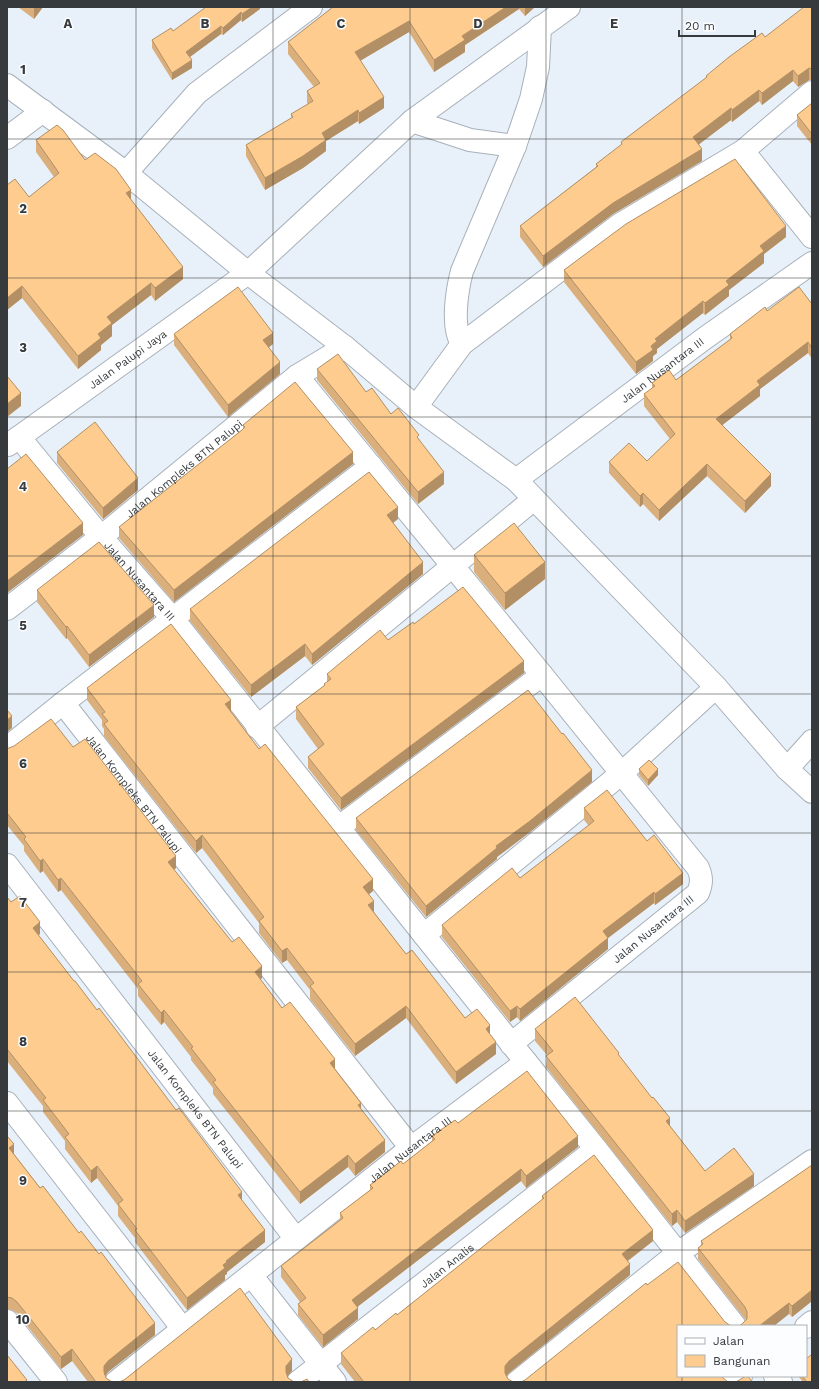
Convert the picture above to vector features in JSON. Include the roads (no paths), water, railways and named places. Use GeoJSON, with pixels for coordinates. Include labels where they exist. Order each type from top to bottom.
{"type":"FeatureCollection","features":[{"type":"Feature","properties":{"kind":"street"},"geometry":{"type":"LineString","coordinates":[[126,173],[197,93],[311,7]]}},
{"type":"Feature","properties":{"kind":"street","name":"Jalan Palupi Jaya"},"geometry":{"type":"LineString","coordinates":[[13,442],[248,273],[412,121],[568,7]]}},
{"type":"Feature","properties":{"kind":"street"},"geometry":{"type":"LineString","coordinates":[[462,344],[458,333],[456,310],[458,287],[462,271],[515,146],[531,99],[538,67],[540,27]]}},
{"type":"Feature","properties":{"kind":"street"},"geometry":{"type":"LineString","coordinates":[[7,85],[126,173],[248,273],[345,347],[416,407],[516,480],[716,687],[787,769],[812,792]]}},
{"type":"Feature","properties":{"kind":"street"},"geometry":{"type":"LineString","coordinates":[[416,407],[462,344],[618,225],[744,151],[812,92]]}},
{"type":"Feature","properties":{"kind":"street"},"geometry":{"type":"LineString","coordinates":[[7,138],[43,111]]}},
{"type":"Feature","properties":{"kind":"street"},"geometry":{"type":"LineString","coordinates":[[412,121],[470,140],[515,146]]}},
{"type":"Feature","properties":{"kind":"street"},"geometry":{"type":"LineString","coordinates":[[744,151],[812,237]]}},
{"type":"Feature","properties":{"kind":"street","name":"Jalan Nusantara III"},"geometry":{"type":"LineString","coordinates":[[516,480],[705,338],[812,263]]}},
{"type":"Feature","properties":{"kind":"street","name":"Jalan Kompleks BTN Palupi"},"geometry":{"type":"LineString","coordinates":[[7,609],[101,537],[297,376],[345,347]]}},
{"type":"Feature","properties":{"kind":"street","name":"Jalan Nusantara III"},"geometry":{"type":"LineString","coordinates":[[297,376],[622,772],[698,868],[702,882],[698,893],[511,1044]]}},
{"type":"Feature","properties":{"kind":"street","name":"Jalan Nusantara III"},"geometry":{"type":"LineString","coordinates":[[13,442],[101,537],[173,619],[257,727],[339,827],[596,1149],[734,1325]]}},
{"type":"Feature","properties":{"kind":"street"},"geometry":{"type":"LineString","coordinates":[[7,748],[63,703],[371,466]]}},
{"type":"Feature","properties":{"kind":"street"},"geometry":{"type":"LineString","coordinates":[[257,727],[534,499]]}},
{"type":"Feature","properties":{"kind":"street"},"geometry":{"type":"LineString","coordinates":[[339,827],[542,675]]}},
{"type":"Feature","properties":{"kind":"street"},"geometry":{"type":"LineString","coordinates":[[424,935],[622,772],[716,687]]}},
{"type":"Feature","properties":{"kind":"street","name":"Jalan Kompleks BTN Palupi"},"geometry":{"type":"LineString","coordinates":[[63,703],[411,1148]]}},
{"type":"Feature","properties":{"kind":"street"},"geometry":{"type":"LineString","coordinates":[[787,769],[812,741]]}},
{"type":"Feature","properties":{"kind":"street","name":"Jalan Kompleks BTN Palupi"},"geometry":{"type":"LineString","coordinates":[[7,865],[296,1239]]}},
{"type":"Feature","properties":{"kind":"street","name":"Jalan Nusantara III"},"geometry":{"type":"LineString","coordinates":[[296,1239],[411,1148],[526,1062]]}},
{"type":"Feature","properties":{"kind":"street"},"geometry":{"type":"LineString","coordinates":[[7,1103],[183,1329]]}},
{"type":"Feature","properties":{"kind":"street","name":"Jalan Analis"},"geometry":{"type":"LineString","coordinates":[[298,1382],[596,1149]]}},
{"type":"Feature","properties":{"kind":"street"},"geometry":{"type":"LineString","coordinates":[[517,1382],[678,1253],[812,1161]]}},
{"type":"Feature","properties":{"kind":"street"},"geometry":{"type":"LineString","coordinates":[[116,1382],[296,1239]]}},
{"type":"Feature","properties":{"kind":"street"},"geometry":{"type":"LineString","coordinates":[[251,1275],[335,1382]]}},
{"type":"Feature","properties":{"kind":"street"},"geometry":{"type":"LineString","coordinates":[[7,1321],[56,1382]]}}]}
